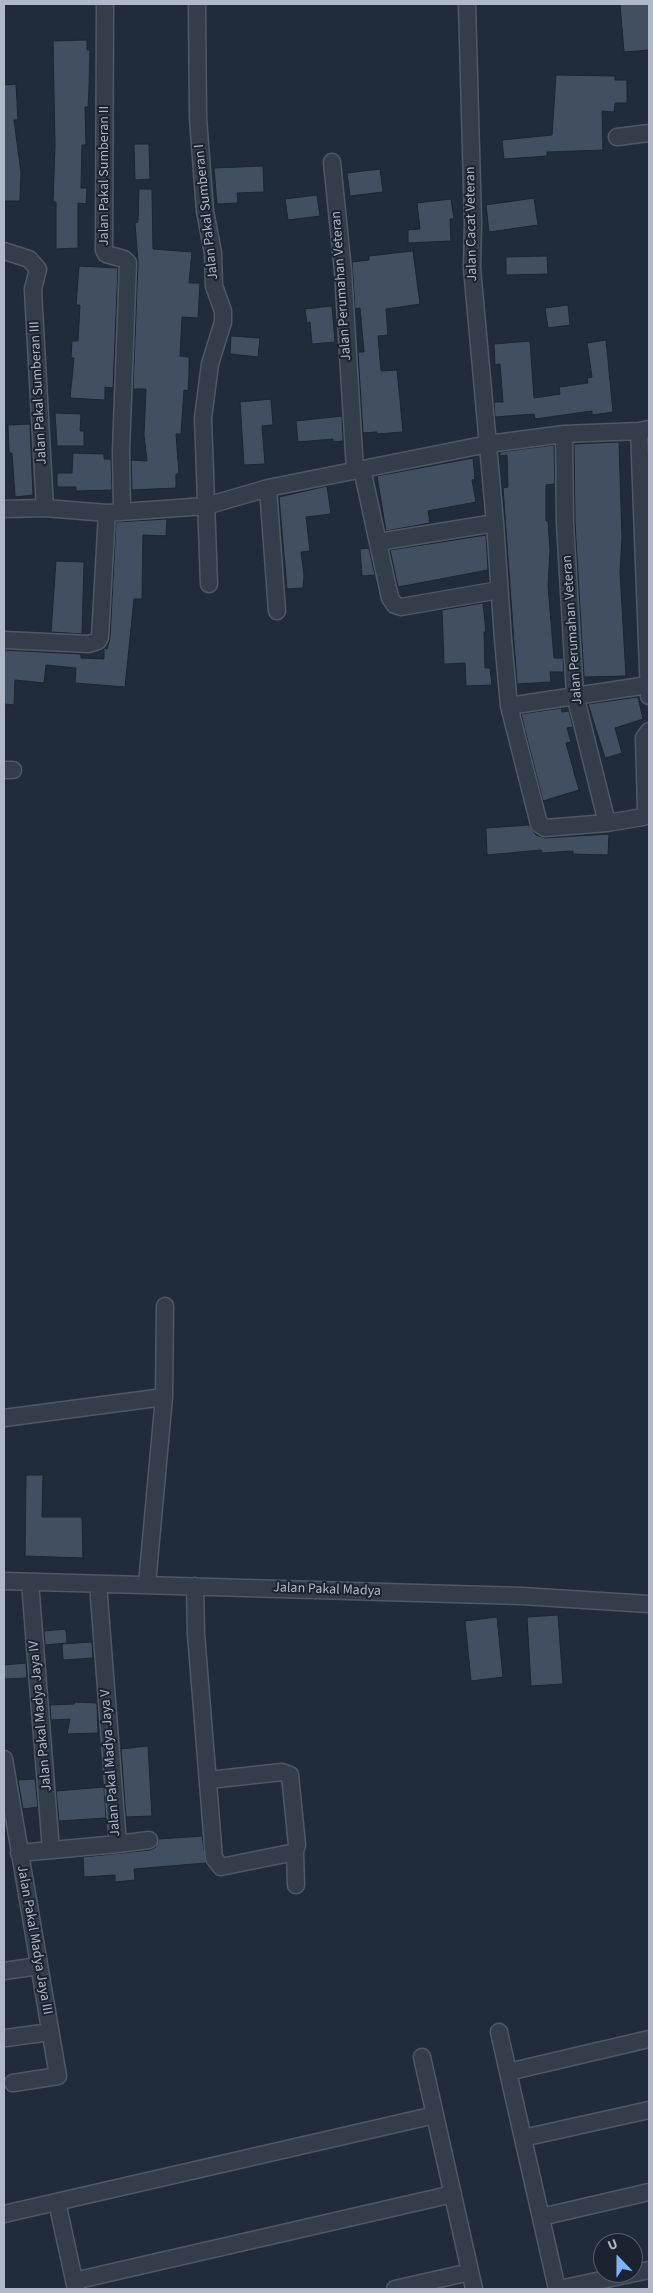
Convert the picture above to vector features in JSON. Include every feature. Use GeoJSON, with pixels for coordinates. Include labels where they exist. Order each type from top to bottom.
{"type":"FeatureCollection","features":[{"type":"Feature","properties":{"kind":"street","name":"Jalan Pakal Sumberan II"},"geometry":{"type":"LineString","coordinates":[[105,4],[104,250],[106,254],[124,259],[128,263],[121,450],[115,512]]}},
{"type":"Feature","properties":{"kind":"street","name":"Jalan Pakal Sumberan I"},"geometry":{"type":"LineString","coordinates":[[197,4],[198,118],[205,210],[213,253],[214,286],[223,311],[223,322],[210,364],[203,418],[209,584]]}},
{"type":"Feature","properties":{"kind":"street","name":"Jalan Cacat Veteran"},"geometry":{"type":"LineString","coordinates":[[467,4],[473,223],[472,268],[488,444]]}},
{"type":"Feature","properties":{"kind":"street"},"geometry":{"type":"LineString","coordinates":[[616,137],[649,133]]}},
{"type":"Feature","properties":{"kind":"street","name":"Jalan Perumahan Veteran"},"geometry":{"type":"LineString","coordinates":[[332,162],[343,271],[358,469],[378,542],[390,598],[397,606],[499,590]]}},
{"type":"Feature","properties":{"kind":"street","name":"Jalan Pakal Sumberan III"},"geometry":{"type":"LineString","coordinates":[[4,251],[29,258],[38,268],[35,279],[34,309],[44,508]]}},
{"type":"Feature","properties":{"kind":"street"},"geometry":{"type":"LineString","coordinates":[[4,509],[44,508],[115,512],[206,506],[268,488],[488,444],[564,434],[644,430],[649,690],[575,695],[509,706]]}},
{"type":"Feature","properties":{"kind":"street","name":"Jalan Perumahan Veteran"},"geometry":{"type":"LineString","coordinates":[[564,434],[566,522],[575,695],[606,823]]}},
{"type":"Feature","properties":{"kind":"street"},"geometry":{"type":"LineString","coordinates":[[488,444],[509,706],[539,824],[545,828],[640,819],[645,814],[644,738],[649,731]]}},
{"type":"Feature","properties":{"kind":"street"},"geometry":{"type":"LineString","coordinates":[[268,488],[277,611]]}},
{"type":"Feature","properties":{"kind":"street"},"geometry":{"type":"LineString","coordinates":[[4,640],[89,644],[98,641],[115,512]]}},
{"type":"Feature","properties":{"kind":"street"},"geometry":{"type":"LineString","coordinates":[[378,542],[495,523]]}},
{"type":"Feature","properties":{"kind":"street"},"geometry":{"type":"LineString","coordinates":[[147,1584],[164,1397],[165,1306]]}},
{"type":"Feature","properties":{"kind":"street"},"geometry":{"type":"LineString","coordinates":[[4,1418],[164,1397]]}},
{"type":"Feature","properties":{"kind":"street","name":"Jalan Pakal Madya"},"geometry":{"type":"LineString","coordinates":[[4,1581],[522,1596],[649,1604]]}},
{"type":"Feature","properties":{"kind":"street","name":"Jalan Pakal Madya Jaya IV"},"geometry":{"type":"LineString","coordinates":[[30,1582],[51,1850]]}},
{"type":"Feature","properties":{"kind":"street","name":"Jalan Pakal Madya Jaya V"},"geometry":{"type":"LineString","coordinates":[[19,1853],[118,1844],[98,1584]]}},
{"type":"Feature","properties":{"kind":"street"},"geometry":{"type":"LineString","coordinates":[[195,1586],[196,1634],[214,1858],[221,1867],[296,1852]]}},
{"type":"Feature","properties":{"kind":"street","name":"Jalan Pakal Madya Jaya III"},"geometry":{"type":"LineString","coordinates":[[4,1759],[58,2076],[13,2083]]}},
{"type":"Feature","properties":{"kind":"street"},"geometry":{"type":"LineString","coordinates":[[209,1780],[282,1772],[290,1775],[297,1845],[296,1885]]}},
{"type":"Feature","properties":{"kind":"street"},"geometry":{"type":"LineString","coordinates":[[118,1844],[149,1840]]}},
{"type":"Feature","properties":{"kind":"street"},"geometry":{"type":"LineString","coordinates":[[4,1971],[39,1966]]}},
{"type":"Feature","properties":{"kind":"street"},"geometry":{"type":"LineString","coordinates":[[6,2038],[50,2032]]}},
{"type":"Feature","properties":{"kind":"street"},"geometry":{"type":"LineString","coordinates":[[500,2032],[558,2289],[649,2270]]}},
{"type":"Feature","properties":{"kind":"street"},"geometry":{"type":"LineString","coordinates":[[508,2072],[649,2039]]}},
{"type":"Feature","properties":{"kind":"street"},"geometry":{"type":"LineString","coordinates":[[422,2057],[474,2289]]}},
{"type":"Feature","properties":{"kind":"street"},"geometry":{"type":"LineString","coordinates":[[523,2138],[649,2110]]}},
{"type":"Feature","properties":{"kind":"street"},"geometry":{"type":"LineString","coordinates":[[4,2214],[435,2115]]}},
{"type":"Feature","properties":{"kind":"street"},"geometry":{"type":"LineString","coordinates":[[541,2217],[649,2192]]}},
{"type":"Feature","properties":{"kind":"street"},"geometry":{"type":"LineString","coordinates":[[57,2202],[75,2285],[453,2194]]}},
{"type":"Feature","properties":{"kind":"street"},"geometry":{"type":"LineString","coordinates":[[396,2289],[470,2272]]}},
{"type":"Feature","properties":{"kind":"building"},"geometry":{"type":"Polygon","coordinates":[[[620,4],[649,4],[649,50],[624,52],[620,4]]]}},
{"type":"Feature","properties":{"kind":"building"},"geometry":{"type":"Polygon","coordinates":[[[87,40],[87,50],[90,50],[89,86],[88,107],[85,107],[86,145],[82,145],[81,188],[87,188],[86,204],[78,203],[78,248],[56,249],[56,202],[53,202],[55,145],[53,41],[87,40]]]}},
{"type":"Feature","properties":{"kind":"building"},"geometry":{"type":"Polygon","coordinates":[[[556,75],[615,76],[615,80],[627,80],[627,103],[615,103],[614,112],[602,111],[603,150],[547,152],[547,156],[504,159],[502,140],[552,135],[556,75]]]}},
{"type":"Feature","properties":{"kind":"building"},"geometry":{"type":"Polygon","coordinates":[[[16,84],[18,120],[14,120],[21,173],[20,201],[4,201],[4,85],[16,84]]]}},
{"type":"Feature","properties":{"kind":"building"},"geometry":{"type":"Polygon","coordinates":[[[134,144],[149,144],[150,179],[135,180],[134,144]]]}},
{"type":"Feature","properties":{"kind":"building"},"geometry":{"type":"Polygon","coordinates":[[[263,166],[264,192],[237,193],[238,203],[217,204],[214,168],[263,166]]]}},
{"type":"Feature","properties":{"kind":"building"},"geometry":{"type":"Polygon","coordinates":[[[380,169],[383,192],[350,196],[347,173],[380,169]]]}},
{"type":"Feature","properties":{"kind":"building"},"geometry":{"type":"Polygon","coordinates":[[[139,189],[152,189],[153,249],[192,252],[189,283],[200,283],[198,318],[182,317],[180,356],[189,357],[189,374],[188,391],[184,390],[181,434],[176,434],[179,474],[176,474],[176,488],[132,490],[131,460],[147,461],[144,435],[146,389],[133,389],[138,263],[135,223],[138,222],[139,189]]]}},
{"type":"Feature","properties":{"kind":"building"},"geometry":{"type":"Polygon","coordinates":[[[317,195],[320,216],[288,220],[285,199],[317,195]]]}},
{"type":"Feature","properties":{"kind":"building"},"geometry":{"type":"Polygon","coordinates":[[[534,198],[538,225],[489,232],[486,205],[534,198]]]}},
{"type":"Feature","properties":{"kind":"building"},"geometry":{"type":"Polygon","coordinates":[[[451,199],[454,219],[450,219],[451,241],[408,243],[408,230],[420,229],[417,203],[451,199]]]}},
{"type":"Feature","properties":{"kind":"building"},"geometry":{"type":"Polygon","coordinates":[[[413,251],[420,304],[386,309],[388,335],[378,336],[381,371],[397,370],[403,432],[363,433],[358,352],[364,352],[360,308],[355,309],[352,262],[369,260],[369,256],[413,251]]]}},
{"type":"Feature","properties":{"kind":"building"},"geometry":{"type":"Polygon","coordinates":[[[547,256],[548,274],[506,275],[506,257],[547,256]]]}},
{"type":"Feature","properties":{"kind":"building"},"geometry":{"type":"Polygon","coordinates":[[[79,266],[118,268],[113,388],[105,387],[105,400],[70,398],[74,358],[71,358],[72,341],[78,341],[80,305],[76,305],[79,266]]]}},
{"type":"Feature","properties":{"kind":"building"},"geometry":{"type":"Polygon","coordinates":[[[568,305],[570,325],[548,328],[545,308],[568,305]]]}},
{"type":"Feature","properties":{"kind":"building"},"geometry":{"type":"Polygon","coordinates":[[[332,306],[335,342],[312,344],[310,322],[307,323],[305,309],[332,306]]]}},
{"type":"Feature","properties":{"kind":"building"},"geometry":{"type":"Polygon","coordinates":[[[231,336],[260,338],[258,357],[230,354],[231,336]]]}},
{"type":"Feature","properties":{"kind":"building"},"geometry":{"type":"Polygon","coordinates":[[[606,340],[613,412],[592,415],[592,411],[535,419],[534,414],[495,417],[494,402],[503,402],[500,364],[495,365],[494,344],[530,341],[534,398],[560,394],[559,387],[588,383],[587,378],[592,377],[587,343],[606,340]]]}},
{"type":"Feature","properties":{"kind":"building"},"geometry":{"type":"Polygon","coordinates":[[[271,399],[273,425],[262,426],[265,464],[244,465],[240,402],[271,399]]]}},
{"type":"Feature","properties":{"kind":"building"},"geometry":{"type":"Polygon","coordinates":[[[55,413],[81,414],[80,431],[84,431],[84,446],[57,446],[55,413]]]}},
{"type":"Feature","properties":{"kind":"building"},"geometry":{"type":"Polygon","coordinates":[[[342,416],[343,441],[333,442],[333,439],[298,442],[296,421],[342,416]]]}},
{"type":"Feature","properties":{"kind":"building"},"geometry":{"type":"Polygon","coordinates":[[[30,424],[33,495],[15,497],[12,453],[9,453],[8,425],[30,424]]]}},
{"type":"Feature","properties":{"kind":"building"},"geometry":{"type":"Polygon","coordinates":[[[619,442],[622,538],[620,572],[626,676],[584,677],[575,523],[574,444],[619,442]]]}},
{"type":"Feature","properties":{"kind":"building"},"geometry":{"type":"Polygon","coordinates":[[[554,445],[555,484],[546,485],[546,521],[548,521],[550,550],[548,586],[554,658],[563,658],[564,672],[550,672],[551,682],[517,684],[503,488],[508,487],[507,455],[500,456],[500,452],[554,445]]]}},
{"type":"Feature","properties":{"kind":"building"},"geometry":{"type":"Polygon","coordinates":[[[73,453],[104,454],[104,459],[111,459],[112,490],[76,491],[76,487],[57,487],[57,473],[72,473],[73,453]]]}},
{"type":"Feature","properties":{"kind":"building"},"geometry":{"type":"Polygon","coordinates":[[[473,458],[475,479],[472,480],[476,502],[428,511],[430,523],[386,531],[377,476],[473,458]]]}},
{"type":"Feature","properties":{"kind":"building"},"geometry":{"type":"Polygon","coordinates":[[[327,486],[331,514],[306,517],[310,551],[301,552],[304,575],[303,588],[287,589],[279,497],[327,486]]]}},
{"type":"Feature","properties":{"kind":"building"},"geometry":{"type":"Polygon","coordinates":[[[167,519],[166,536],[143,535],[142,599],[134,599],[125,687],[75,683],[76,668],[46,665],[44,683],[15,680],[14,705],[4,704],[4,650],[81,654],[81,658],[104,659],[104,648],[107,649],[110,638],[116,522],[167,519]]]}},
{"type":"Feature","properties":{"kind":"building"},"geometry":{"type":"Polygon","coordinates":[[[486,535],[488,570],[398,587],[390,550],[486,535]]]}},
{"type":"Feature","properties":{"kind":"building"},"geometry":{"type":"Polygon","coordinates":[[[369,548],[375,575],[362,576],[360,549],[369,548]]]}},
{"type":"Feature","properties":{"kind":"building"},"geometry":{"type":"Polygon","coordinates":[[[56,561],[84,562],[82,634],[51,632],[56,561]]]}},
{"type":"Feature","properties":{"kind":"building"},"geometry":{"type":"Polygon","coordinates":[[[483,603],[486,632],[484,632],[485,668],[490,668],[492,685],[466,686],[465,663],[444,664],[442,610],[483,603]]]}},
{"type":"Feature","properties":{"kind":"building"},"geometry":{"type":"Polygon","coordinates":[[[638,697],[643,719],[615,728],[622,753],[605,758],[588,704],[638,697]]]}},
{"type":"Feature","properties":{"kind":"building"},"geometry":{"type":"Polygon","coordinates":[[[561,708],[562,712],[569,711],[573,727],[567,728],[571,742],[566,743],[579,790],[543,801],[521,714],[561,708]]]}},
{"type":"Feature","properties":{"kind":"building"},"geometry":{"type":"Polygon","coordinates":[[[529,825],[536,835],[545,838],[609,834],[608,855],[573,854],[573,851],[542,853],[541,850],[487,855],[486,828],[529,825]]]}},
{"type":"Feature","properties":{"kind":"building"},"geometry":{"type":"Polygon","coordinates":[[[26,1475],[43,1475],[42,1517],[82,1517],[83,1558],[25,1556],[26,1475]]]}},
{"type":"Feature","properties":{"kind":"building"},"geometry":{"type":"Polygon","coordinates":[[[558,1615],[563,1684],[531,1686],[527,1617],[558,1615]]]}},
{"type":"Feature","properties":{"kind":"building"},"geometry":{"type":"Polygon","coordinates":[[[497,1617],[503,1677],[471,1681],[465,1621],[497,1617]]]}},
{"type":"Feature","properties":{"kind":"building"},"geometry":{"type":"Polygon","coordinates":[[[66,1629],[67,1643],[45,1645],[44,1631],[66,1629]]]}},
{"type":"Feature","properties":{"kind":"building"},"geometry":{"type":"Polygon","coordinates":[[[92,1642],[93,1658],[63,1660],[62,1644],[92,1642]]]}},
{"type":"Feature","properties":{"kind":"building"},"geometry":{"type":"Polygon","coordinates":[[[26,1663],[27,1678],[4,1679],[4,1665],[26,1663]]]}},
{"type":"Feature","properties":{"kind":"building"},"geometry":{"type":"Polygon","coordinates":[[[75,1702],[97,1703],[98,1733],[67,1734],[70,1719],[51,1720],[50,1705],[74,1704],[75,1702]]]}},
{"type":"Feature","properties":{"kind":"building"},"geometry":{"type":"Polygon","coordinates":[[[148,1746],[152,1816],[126,1817],[121,1749],[148,1746]]]}},
{"type":"Feature","properties":{"kind":"building"},"geometry":{"type":"Polygon","coordinates":[[[35,1779],[38,1807],[23,1809],[18,1780],[35,1779]]]}},
{"type":"Feature","properties":{"kind":"building"},"geometry":{"type":"Polygon","coordinates":[[[104,1787],[106,1818],[59,1821],[56,1791],[104,1787]]]}},
{"type":"Feature","properties":{"kind":"building"},"geometry":{"type":"Polygon","coordinates":[[[202,1836],[206,1863],[134,1869],[135,1880],[115,1882],[115,1875],[84,1877],[83,1857],[150,1850],[155,1848],[159,1839],[202,1836]]]}}]}
